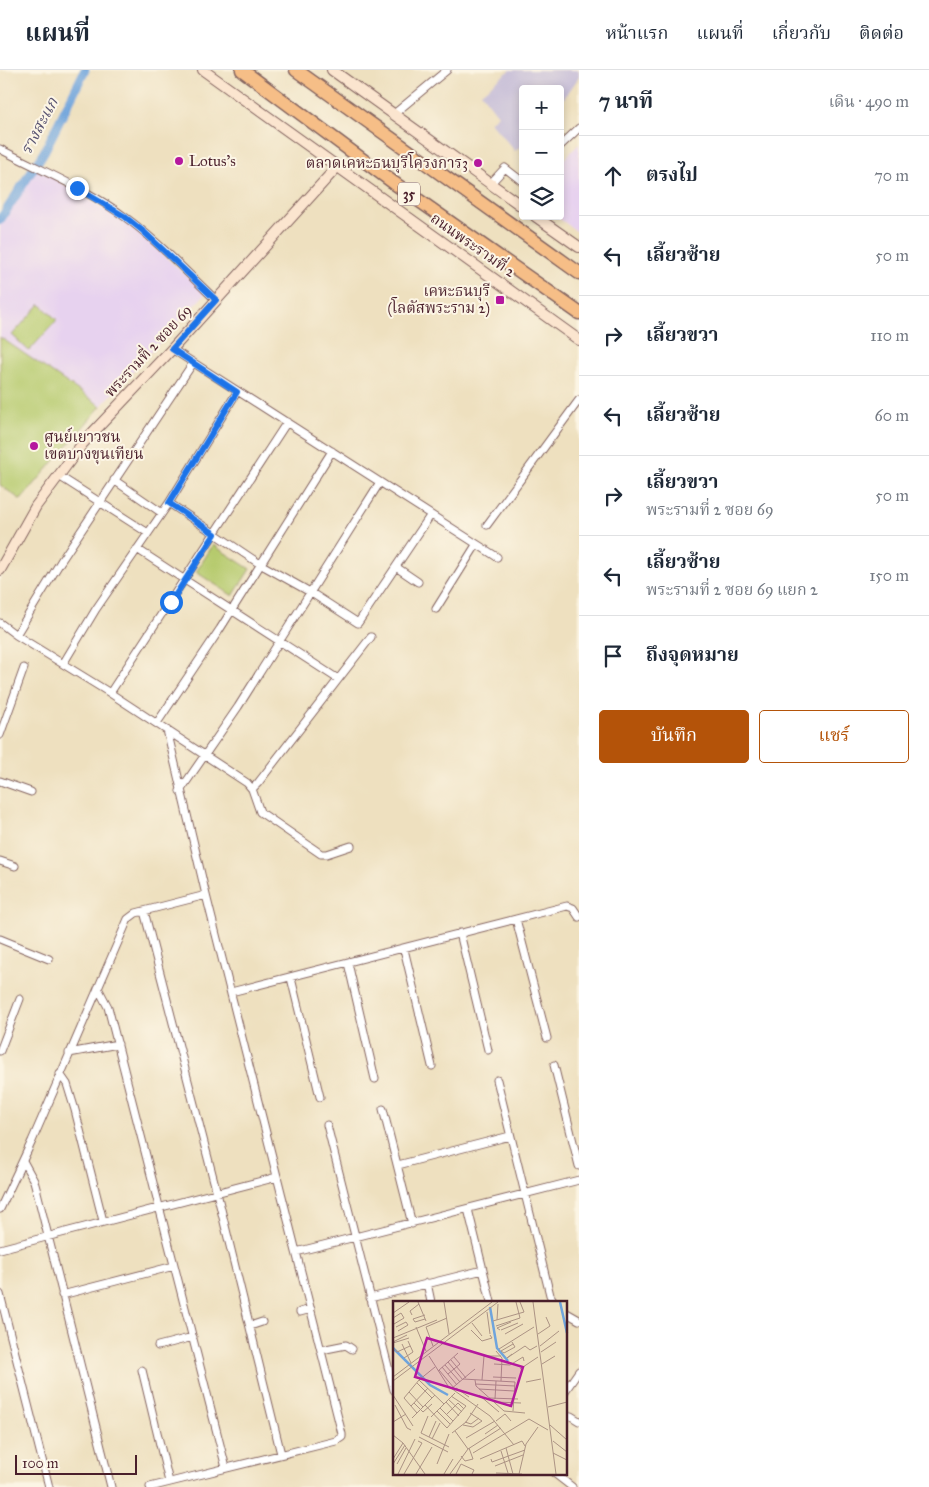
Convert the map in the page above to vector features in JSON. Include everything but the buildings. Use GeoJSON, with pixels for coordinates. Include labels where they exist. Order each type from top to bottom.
{"type":"FeatureCollection","features":[{"type":"Feature","properties":{"kind":"highway","name":"ถนนพระรามที่ 2"},"geometry":{"type":"LineString","coordinates":[[242,70],[394,183],[579,313]]}},
{"type":"Feature","properties":{"kind":"highway","name":"35"},"geometry":{"type":"LineString","coordinates":[[296,70],[579,273]]}},
{"type":"Feature","properties":{"kind":"main road","name":"ถนนพระรามที่ 2"},"geometry":{"type":"LineString","coordinates":[[203,70],[579,340]]}},
{"type":"Feature","properties":{"kind":"main road"},"geometry":{"type":"LineString","coordinates":[[338,71],[519,205]]}},
{"type":"Feature","properties":{"kind":"main road","name":"พระรามที่ 2 ซอย 69"},"geometry":{"type":"LineString","coordinates":[[0,570],[36,506],[84,443],[337,167]]}},
{"type":"Feature","properties":{"kind":"main road"},"geometry":{"type":"LineString","coordinates":[[541,220],[579,247]]}},
{"type":"Feature","properties":{"kind":"street"},"geometry":{"type":"LineString","coordinates":[[394,114],[447,70]]}},
{"type":"Feature","properties":{"kind":"street"},"geometry":{"type":"LineString","coordinates":[[564,142],[579,128]]}},
{"type":"Feature","properties":{"kind":"street"},"geometry":{"type":"LineString","coordinates":[[0,149],[77,188],[124,216],[143,231],[216,300]]}},
{"type":"Feature","properties":{"kind":"street"},"geometry":{"type":"LineString","coordinates":[[490,184],[505,168],[519,179]]}},
{"type":"Feature","properties":{"kind":"street"},"geometry":{"type":"LineString","coordinates":[[172,349],[430,516],[497,557]]}},
{"type":"Feature","properties":{"kind":"street"},"geometry":{"type":"LineString","coordinates":[[16,635],[114,480],[193,363]]}},
{"type":"Feature","properties":{"kind":"street"},"geometry":{"type":"LineString","coordinates":[[63,664],[96,609],[169,503],[237,392]]}},
{"type":"Feature","properties":{"kind":"street"},"geometry":{"type":"LineString","coordinates":[[488,525],[579,400]]}},
{"type":"Feature","properties":{"kind":"street"},"geometry":{"type":"LineString","coordinates":[[110,693],[287,422]]}},
{"type":"Feature","properties":{"kind":"street"},"geometry":{"type":"LineString","coordinates":[[157,723],[232,610],[332,451]]}},
{"type":"Feature","properties":{"kind":"street"},"geometry":{"type":"LineString","coordinates":[[59,476],[148,534]]}},
{"type":"Feature","properties":{"kind":"street"},"geometry":{"type":"LineString","coordinates":[[114,480],[162,513]]}},
{"type":"Feature","properties":{"kind":"street"},"geometry":{"type":"LineString","coordinates":[[180,791],[206,756],[280,642],[380,482]]}},
{"type":"Feature","properties":{"kind":"street"},"geometry":{"type":"LineString","coordinates":[[169,503],[260,564],[310,592],[358,623],[430,516]]}},
{"type":"Feature","properties":{"kind":"street"},"geometry":{"type":"LineString","coordinates":[[436,609],[476,545]]}},
{"type":"Feature","properties":{"kind":"street"},"geometry":{"type":"LineString","coordinates":[[137,549],[338,679]]}},
{"type":"Feature","properties":{"kind":"street"},"geometry":{"type":"LineString","coordinates":[[396,567],[418,582]]}},
{"type":"Feature","properties":{"kind":"street"},"geometry":{"type":"LineString","coordinates":[[0,623],[247,783],[252,789],[260,812],[321,854],[351,846]]}},
{"type":"Feature","properties":{"kind":"street"},"geometry":{"type":"LineString","coordinates":[[252,789],[258,784],[371,637]]}},
{"type":"Feature","properties":{"kind":"street"},"geometry":{"type":"LineString","coordinates":[[0,735],[24,668]]}},
{"type":"Feature","properties":{"kind":"street"},"geometry":{"type":"LineString","coordinates":[[150,1487],[342,1437],[342,1429],[180,791],[167,730]]}},
{"type":"Feature","properties":{"kind":"street"},"geometry":{"type":"LineString","coordinates":[[0,781],[31,792]]}},
{"type":"Feature","properties":{"kind":"street"},"geometry":{"type":"LineString","coordinates":[[0,860],[15,866]]}},
{"type":"Feature","properties":{"kind":"street"},"geometry":{"type":"LineString","coordinates":[[0,1210],[125,924],[131,916],[144,911],[206,895]]}},
{"type":"Feature","properties":{"kind":"street"},"geometry":{"type":"LineString","coordinates":[[231,992],[568,906],[573,908],[579,917]]}},
{"type":"Feature","properties":{"kind":"street"},"geometry":{"type":"LineString","coordinates":[[144,911],[217,1193],[281,1454]]}},
{"type":"Feature","properties":{"kind":"street"},"geometry":{"type":"LineString","coordinates":[[516,919],[547,1038]]}},
{"type":"Feature","properties":{"kind":"street"},"geometry":{"type":"LineString","coordinates":[[460,933],[488,1050]]}},
{"type":"Feature","properties":{"kind":"street"},"geometry":{"type":"LineString","coordinates":[[0,939],[49,958]]}},
{"type":"Feature","properties":{"kind":"street"},"geometry":{"type":"LineString","coordinates":[[404,949],[432,1066]]}},
{"type":"Feature","properties":{"kind":"street"},"geometry":{"type":"LineString","coordinates":[[348,963],[375,1079]]}},
{"type":"Feature","properties":{"kind":"street"},"geometry":{"type":"LineString","coordinates":[[291,978],[320,1097]]}},
{"type":"Feature","properties":{"kind":"street"},"geometry":{"type":"LineString","coordinates":[[98,988],[108,1007],[118,1044],[226,1468]]}},
{"type":"Feature","properties":{"kind":"street"},"geometry":{"type":"LineString","coordinates":[[0,1051],[20,1000]]}},
{"type":"Feature","properties":{"kind":"street"},"geometry":{"type":"LineString","coordinates":[[69,1053],[118,1044]]}},
{"type":"Feature","properties":{"kind":"street"},"geometry":{"type":"LineString","coordinates":[[554,1065],[579,1166]]}},
{"type":"Feature","properties":{"kind":"street"},"geometry":{"type":"LineString","coordinates":[[60,1074],[71,1095],[103,1222]]}},
{"type":"Feature","properties":{"kind":"street"},"geometry":{"type":"LineString","coordinates":[[497,1080],[550,1294],[554,1301]]}},
{"type":"Feature","properties":{"kind":"street"},"geometry":{"type":"LineString","coordinates":[[383,1109],[412,1224]]}},
{"type":"Feature","properties":{"kind":"street"},"geometry":{"type":"LineString","coordinates":[[328,1125],[354,1238],[393,1386]]}},
{"type":"Feature","properties":{"kind":"street"},"geometry":{"type":"LineString","coordinates":[[398,1165],[510,1136]]}},
{"type":"Feature","properties":{"kind":"street"},"geometry":{"type":"LineString","coordinates":[[23,1161],[34,1181],[111,1487]]}},
{"type":"Feature","properties":{"kind":"street"},"geometry":{"type":"LineString","coordinates":[[0,1249],[277,1177]]}},
{"type":"Feature","properties":{"kind":"street"},"geometry":{"type":"LineString","coordinates":[[296,1252],[579,1180]]}},
{"type":"Feature","properties":{"kind":"street"},"geometry":{"type":"LineString","coordinates":[[468,1208],[492,1301]]}},
{"type":"Feature","properties":{"kind":"street"},"geometry":{"type":"LineString","coordinates":[[62,1295],[174,1266]]}},
{"type":"Feature","properties":{"kind":"street"},"geometry":{"type":"LineString","coordinates":[[370,1298],[483,1270]]}},
{"type":"Feature","properties":{"kind":"street"},"geometry":{"type":"LineString","coordinates":[[427,1284],[431,1301]]}},
{"type":"Feature","properties":{"kind":"street"},"geometry":{"type":"LineString","coordinates":[[0,1294],[49,1487]]}},
{"type":"Feature","properties":{"kind":"street"},"geometry":{"type":"LineString","coordinates":[[300,1312],[311,1309]]}},
{"type":"Feature","properties":{"kind":"street"},"geometry":{"type":"LineString","coordinates":[[567,1314],[579,1320]]}},
{"type":"Feature","properties":{"kind":"street"},"geometry":{"type":"LineString","coordinates":[[250,1326],[262,1322]]}},
{"type":"Feature","properties":{"kind":"street"},"geometry":{"type":"LineString","coordinates":[[158,1346],[192,1337]]}},
{"type":"Feature","properties":{"kind":"street"},"geometry":{"type":"LineString","coordinates":[[321,1350],[346,1345],[352,1348]]}},
{"type":"Feature","properties":{"kind":"street"},"geometry":{"type":"LineString","coordinates":[[142,1370],[169,1482]]}},
{"type":"Feature","properties":{"kind":"street"},"geometry":{"type":"LineString","coordinates":[[566,1390],[579,1371]]}},
{"type":"Feature","properties":{"kind":"street"},"geometry":{"type":"LineString","coordinates":[[571,1416],[579,1421]]}},
{"type":"Feature","properties":{"kind":"street"},"geometry":{"type":"LineString","coordinates":[[555,1474],[572,1487]]}},
{"type":"Feature","properties":{"kind":"shaded area"},"geometry":{"type":"Polygon","coordinates":[[[510,70],[579,70],[579,77],[564,98],[564,85],[519,85],[519,148],[515,151],[490,122],[498,115],[481,93],[510,70]]]}},
{"type":"Feature","properties":{"kind":"shaded area"},"geometry":{"type":"Polygon","coordinates":[[[579,144],[579,233],[561,220],[564,220],[564,159],[579,144]]]}},
{"type":"Feature","properties":{"kind":"shaded area"},"geometry":{"type":"Polygon","coordinates":[[[35,167],[127,223],[206,293],[101,406],[0,337],[0,225],[35,167]]]}},
{"type":"Feature","properties":{"kind":"green space"},"geometry":{"type":"Polygon","coordinates":[[[40,304],[57,320],[29,351],[12,335],[40,304]]]}},
{"type":"Feature","properties":{"kind":"green space","name":"ศูนย์เยาวชน เขตบางขุนเทียน"},"geometry":{"type":"Polygon","coordinates":[[[0,337],[101,406],[21,500],[0,485],[0,337]]]}},
{"type":"Feature","properties":{"kind":"green space"},"geometry":{"type":"Polygon","coordinates":[[[213,545],[250,569],[233,596],[196,572],[213,545]]]}},
{"type":"Feature","properties":{"kind":"waterway","name":"รางสะแก"},"geometry":{"type":"LineString","coordinates":[[0,220],[44,152],[85,70]]}},
{"type":"Feature","properties":{"kind":"place","name":"Lotus's"},"geometry":{"type":"Point","coordinates":[179,161]}},
{"type":"Feature","properties":{"kind":"place","name":"ตลาดเคหะธนบุรีโครงการ3"},"geometry":{"type":"Point","coordinates":[478,163]}},
{"type":"Feature","properties":{"kind":"place","name":"เคหะธนบุรี (โลตัสพระราม 2)"},"geometry":{"type":"Point","coordinates":[500,300]}},
{"type":"Feature","properties":{"kind":"place","name":"ศูนย์เยาวชน เขตบางขุนเทียน"},"geometry":{"type":"Point","coordinates":[34,446]}},
{"type":"Feature","properties":{"kind":"route"},"geometry":{"type":"LineString","coordinates":[[77,188],[108,205],[143,231],[216,300],[172,349],[237,392],[169,503],[215,534],[171,602]]}}]}
